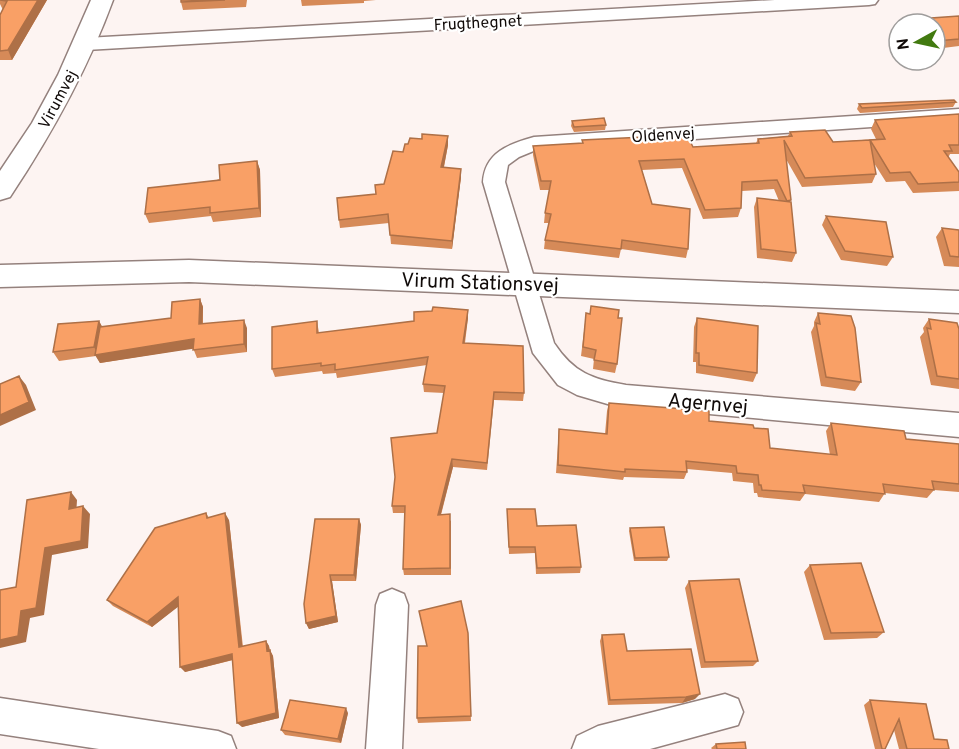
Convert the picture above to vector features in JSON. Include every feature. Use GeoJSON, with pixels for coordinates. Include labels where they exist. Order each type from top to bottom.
{"type":"FeatureCollection","features":[{"type":"Feature","properties":{"kind":"street","name":"Virumvej"},"geometry":{"type":"LineString","coordinates":[[0,191],[34,142],[86,44],[102,0]]}},
{"type":"Feature","properties":{"kind":"street","name":"Frugthegnet"},"geometry":{"type":"LineString","coordinates":[[86,44],[869,0]]}},
{"type":"Feature","properties":{"kind":"street","name":"Oldenvej"},"geometry":{"type":"LineString","coordinates":[[524,283],[494,183],[494,169],[502,158],[518,149],[549,142],[959,115]]}},
{"type":"Feature","properties":{"kind":"street","name":"Virum Stationsvej"},"geometry":{"type":"LineString","coordinates":[[0,276],[189,271],[959,302]]}},
{"type":"Feature","properties":{"kind":"street","name":"Agernvej"},"geometry":{"type":"LineString","coordinates":[[524,283],[542,346],[554,367],[578,386],[626,396],[959,425]]}},
{"type":"Feature","properties":{"kind":"street"},"geometry":{"type":"LineString","coordinates":[[384,749],[392,605]]}},
{"type":"Feature","properties":{"kind":"street"},"geometry":{"type":"LineString","coordinates":[[590,749],[598,744],[725,712]]}},
{"type":"Feature","properties":{"kind":"street"},"geometry":{"type":"LineString","coordinates":[[0,716],[218,749]]}},
{"type":"Feature","properties":{"kind":"building"},"geometry":{"type":"Polygon","coordinates":[[[0,0],[38,0],[8,50],[0,51],[0,15],[7,1],[0,0]]]}},
{"type":"Feature","properties":{"kind":"building"},"geometry":{"type":"Polygon","coordinates":[[[181,0],[225,0],[181,2],[181,0]]]}},
{"type":"Feature","properties":{"kind":"building"},"geometry":{"type":"Polygon","coordinates":[[[959,16],[959,39],[947,40],[947,17],[959,16]]]}},
{"type":"Feature","properties":{"kind":"building"},"geometry":{"type":"Polygon","coordinates":[[[954,100],[956,102],[862,108],[859,104],[954,100]]]}},
{"type":"Feature","properties":{"kind":"building"},"geometry":{"type":"Polygon","coordinates":[[[959,114],[959,145],[949,145],[952,151],[944,151],[959,172],[959,182],[918,184],[910,172],[890,173],[870,140],[885,139],[875,120],[959,114]]]}},
{"type":"Feature","properties":{"kind":"building"},"geometry":{"type":"Polygon","coordinates":[[[604,118],[606,125],[574,127],[572,121],[604,118]]]}},
{"type":"Feature","properties":{"kind":"building"},"geometry":{"type":"Polygon","coordinates":[[[825,130],[833,142],[870,140],[876,174],[805,178],[784,140],[791,200],[787,201],[777,180],[742,182],[741,208],[705,210],[684,159],[639,161],[652,204],[690,209],[688,249],[622,240],[621,249],[545,240],[551,214],[545,213],[551,181],[541,181],[533,146],[583,143],[582,140],[687,135],[693,147],[759,143],[758,139],[792,136],[790,132],[825,130]]]}},
{"type":"Feature","properties":{"kind":"building"},"geometry":{"type":"Polygon","coordinates":[[[422,134],[448,136],[441,167],[461,169],[452,241],[390,235],[388,214],[339,220],[337,198],[376,194],[375,185],[384,184],[393,151],[403,152],[410,138],[422,139],[422,134]]]}},
{"type":"Feature","properties":{"kind":"building"},"geometry":{"type":"Polygon","coordinates":[[[257,161],[259,208],[210,213],[210,207],[145,214],[148,188],[220,180],[219,165],[257,161]]]}},
{"type":"Feature","properties":{"kind":"building"},"geometry":{"type":"Polygon","coordinates":[[[757,198],[791,202],[796,253],[761,249],[757,198]]]}},
{"type":"Feature","properties":{"kind":"building"},"geometry":{"type":"Polygon","coordinates":[[[826,216],[886,222],[893,257],[845,251],[826,216]]]}},
{"type":"Feature","properties":{"kind":"building"},"geometry":{"type":"Polygon","coordinates":[[[942,228],[959,230],[959,257],[950,256],[942,228]]]}},
{"type":"Feature","properties":{"kind":"building"},"geometry":{"type":"Polygon","coordinates":[[[200,299],[199,324],[244,320],[244,344],[193,350],[194,339],[95,355],[100,327],[171,318],[172,302],[200,299]]]}},
{"type":"Feature","properties":{"kind":"building"},"geometry":{"type":"Polygon","coordinates":[[[591,306],[619,310],[618,318],[622,318],[617,364],[594,360],[596,350],[583,347],[586,313],[590,314],[591,306]]]}},
{"type":"Feature","properties":{"kind":"building"},"geometry":{"type":"Polygon","coordinates":[[[433,307],[468,310],[463,343],[523,346],[524,393],[494,392],[487,463],[452,459],[438,515],[450,514],[450,568],[403,569],[405,506],[392,506],[395,477],[391,438],[437,433],[445,386],[423,384],[428,357],[335,370],[335,364],[321,366],[321,363],[272,369],[272,327],[317,321],[317,333],[414,321],[414,312],[432,311],[433,307]]]}},
{"type":"Feature","properties":{"kind":"building"},"geometry":{"type":"Polygon","coordinates":[[[818,313],[851,316],[855,328],[861,382],[826,377],[816,323],[820,324],[818,313]]]}},
{"type":"Feature","properties":{"kind":"building"},"geometry":{"type":"Polygon","coordinates":[[[697,318],[758,326],[757,373],[699,365],[699,353],[696,353],[697,318]]]}},
{"type":"Feature","properties":{"kind":"building"},"geometry":{"type":"Polygon","coordinates":[[[929,319],[957,323],[959,379],[937,376],[927,328],[931,329],[929,319]]]}},
{"type":"Feature","properties":{"kind":"building"},"geometry":{"type":"Polygon","coordinates":[[[99,321],[94,347],[53,352],[58,324],[99,321]]]}},
{"type":"Feature","properties":{"kind":"building"},"geometry":{"type":"Polygon","coordinates":[[[19,376],[29,402],[0,415],[0,384],[19,376]]]}},
{"type":"Feature","properties":{"kind":"building"},"geometry":{"type":"Polygon","coordinates":[[[609,403],[709,411],[709,421],[753,425],[754,428],[768,429],[770,448],[837,455],[831,423],[904,431],[906,439],[959,444],[959,484],[932,481],[934,490],[883,484],[885,494],[803,485],[805,493],[762,490],[758,475],[737,473],[736,466],[686,461],[687,472],[625,469],[625,472],[558,465],[559,429],[607,434],[609,403]]]}},
{"type":"Feature","properties":{"kind":"building"},"geometry":{"type":"Polygon","coordinates":[[[71,492],[69,509],[83,506],[81,541],[45,548],[36,608],[21,611],[18,636],[0,640],[0,590],[16,587],[27,500],[71,492]]]}},
{"type":"Feature","properties":{"kind":"building"},"geometry":{"type":"Polygon","coordinates":[[[507,509],[535,509],[537,526],[576,525],[581,567],[537,568],[535,547],[509,547],[507,509]]]}},
{"type":"Feature","properties":{"kind":"building"},"geometry":{"type":"Polygon","coordinates":[[[206,513],[207,518],[225,513],[239,647],[266,641],[267,651],[270,650],[276,713],[237,723],[232,654],[180,667],[178,597],[147,622],[107,600],[155,528],[206,513]]]}},
{"type":"Feature","properties":{"kind":"building"},"geometry":{"type":"Polygon","coordinates":[[[315,519],[359,519],[354,575],[330,575],[336,616],[306,623],[304,604],[315,519]]]}},
{"type":"Feature","properties":{"kind":"building"},"geometry":{"type":"Polygon","coordinates":[[[664,527],[669,557],[635,558],[630,528],[664,527]]]}},
{"type":"Feature","properties":{"kind":"building"},"geometry":{"type":"Polygon","coordinates":[[[861,563],[884,632],[831,633],[810,565],[861,563]]]}},
{"type":"Feature","properties":{"kind":"building"},"geometry":{"type":"Polygon","coordinates":[[[739,579],[758,661],[705,662],[689,581],[739,579]]]}},
{"type":"Feature","properties":{"kind":"building"},"geometry":{"type":"Polygon","coordinates":[[[461,601],[468,633],[471,716],[417,718],[418,646],[427,646],[419,611],[461,601]]]}},
{"type":"Feature","properties":{"kind":"building"},"geometry":{"type":"Polygon","coordinates":[[[624,634],[627,651],[691,649],[700,694],[686,697],[610,700],[602,635],[624,634]]]}},
{"type":"Feature","properties":{"kind":"building"},"geometry":{"type":"Polygon","coordinates":[[[290,700],[346,708],[338,739],[281,730],[290,700]]]}},
{"type":"Feature","properties":{"kind":"building"},"geometry":{"type":"Polygon","coordinates":[[[870,700],[926,704],[934,739],[947,740],[949,749],[907,749],[899,719],[885,749],[882,749],[870,700]]]}},
{"type":"Feature","properties":{"kind":"building"},"geometry":{"type":"Polygon","coordinates":[[[745,742],[746,749],[717,749],[716,744],[745,742]]]}}]}
